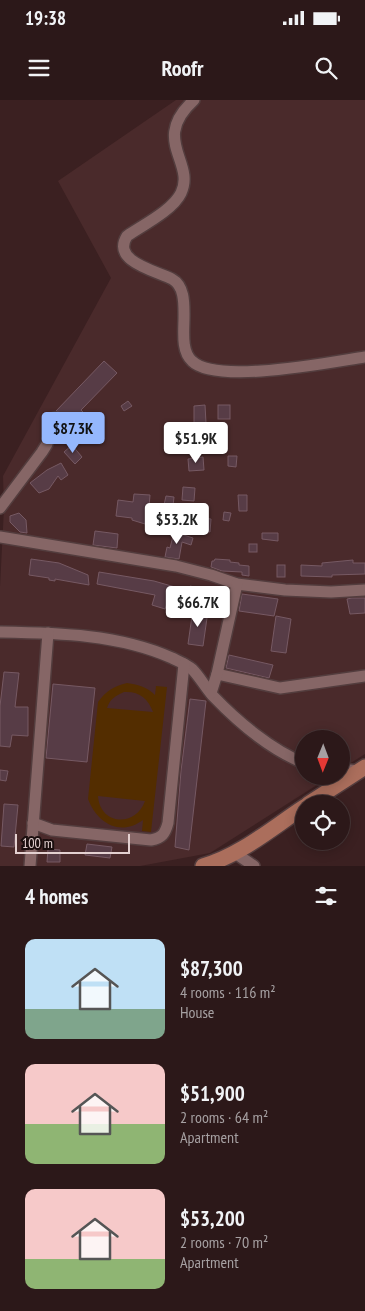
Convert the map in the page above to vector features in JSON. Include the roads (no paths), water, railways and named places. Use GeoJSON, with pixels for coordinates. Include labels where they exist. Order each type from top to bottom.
{"type":"FeatureCollection","features":[{"type":"Feature","properties":{"kind":"main road"},"geometry":{"type":"LineString","coordinates":[[322,795],[362,769]]}},
{"type":"Feature","properties":{"kind":"main road"},"geometry":{"type":"LineString","coordinates":[[203,866],[222,860],[235,853],[295,813]]}},
{"type":"Feature","properties":{"kind":"street"},"geometry":{"type":"LineString","coordinates":[[194,100],[184,109],[176,122],[174,132],[183,177],[181,192],[174,203],[127,236],[124,242],[126,255],[133,262],[174,280],[182,291],[185,350],[191,361],[202,368],[215,371],[246,372],[365,357]]}},
{"type":"Feature","properties":{"kind":"street"},"geometry":{"type":"LineString","coordinates":[[0,508],[47,444],[55,418]]}},
{"type":"Feature","properties":{"kind":"street"},"geometry":{"type":"LineString","coordinates":[[0,537],[176,566],[236,584],[285,590],[332,592],[365,590]]}},
{"type":"Feature","properties":{"kind":"street"},"geometry":{"type":"LineString","coordinates":[[211,693],[217,674],[236,584]]}},
{"type":"Feature","properties":{"kind":"street"},"geometry":{"type":"LineString","coordinates":[[0,632],[48,633],[87,637],[137,646],[160,653],[184,664],[197,675],[211,693],[245,726],[287,756],[295,759]]}},
{"type":"Feature","properties":{"kind":"street"},"geometry":{"type":"LineString","coordinates":[[30,866],[48,633]]}},
{"type":"Feature","properties":{"kind":"street"},"geometry":{"type":"LineString","coordinates":[[33,823],[52,830],[151,840],[160,838],[165,833],[168,823],[184,664]]}},
{"type":"Feature","properties":{"kind":"street"},"geometry":{"type":"LineString","coordinates":[[217,674],[280,688],[365,676]]}},
{"type":"Feature","properties":{"kind":"street"},"geometry":{"type":"LineString","coordinates":[[235,853],[254,866]]}}]}
